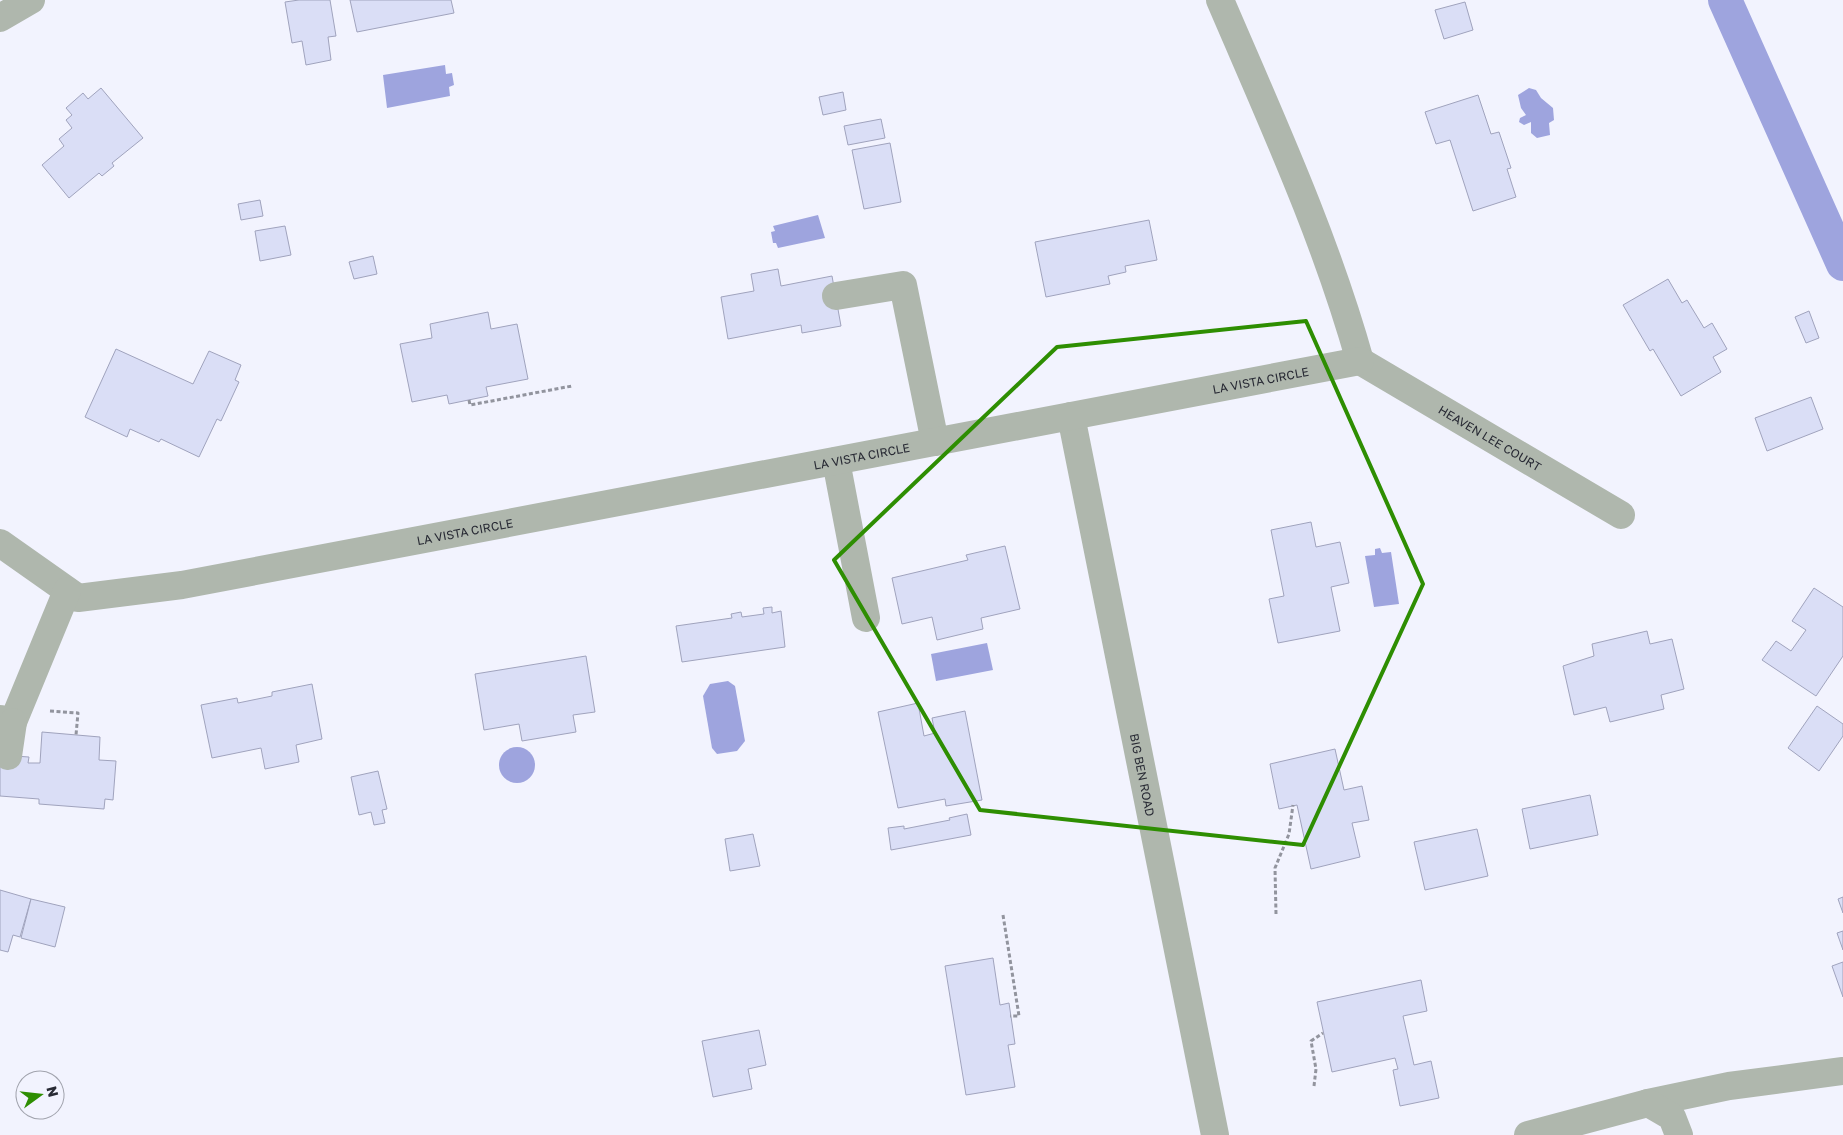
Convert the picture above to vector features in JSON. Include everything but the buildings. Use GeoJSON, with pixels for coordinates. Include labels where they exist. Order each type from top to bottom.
{"type":"FeatureCollection","features":[{"type":"Feature","properties":{"kind":"street"},"geometry":{"type":"LineString","coordinates":[[0,18],[31,0]]}},
{"type":"Feature","properties":{"kind":"street"},"geometry":{"type":"LineString","coordinates":[[1220,0],[1302,190],[1342,295],[1360,360]]}},
{"type":"Feature","properties":{"kind":"street"},"geometry":{"type":"LineString","coordinates":[[836,296],[903,285],[935,442]]}},
{"type":"Feature","properties":{"kind":"street","name":"LA VISTA CIRCLE"},"geometry":{"type":"LineString","coordinates":[[0,543],[78,598],[182,585],[1360,360]]}},
{"type":"Feature","properties":{"kind":"street","name":"HEAVEN LEE COURT"},"geometry":{"type":"LineString","coordinates":[[1360,360],[1621,515]]}},
{"type":"Feature","properties":{"kind":"street","name":"BIG BEN ROAD"},"geometry":{"type":"LineString","coordinates":[[1071,416],[1215,1135]]}},
{"type":"Feature","properties":{"kind":"street"},"geometry":{"type":"LineString","coordinates":[[836,461],[866,618]]}},
{"type":"Feature","properties":{"kind":"street"},"geometry":{"type":"LineString","coordinates":[[8,756],[11,717],[67,591]]}},
{"type":"Feature","properties":{"kind":"street"},"geometry":{"type":"LineString","coordinates":[[1528,1135],[1648,1102],[1729,1086],[1843,1072]]}},
{"type":"Feature","properties":{"kind":"street"},"geometry":{"type":"LineString","coordinates":[[1648,1102],[1672,1117],[1679,1135]]}},
{"type":"Feature","properties":{"kind":"path"},"geometry":{"type":"LineString","coordinates":[[469,400],[470,406],[572,386]]}},
{"type":"Feature","properties":{"kind":"path"},"geometry":{"type":"LineString","coordinates":[[11,717],[78,713],[76,735]]}},
{"type":"Feature","properties":{"kind":"path"},"geometry":{"type":"LineString","coordinates":[[1276,914],[1275,868],[1289,834],[1293,806]]}},
{"type":"Feature","properties":{"kind":"path"},"geometry":{"type":"LineString","coordinates":[[1003,916],[1019,1016],[1010,1016]]}},
{"type":"Feature","properties":{"kind":"path"},"geometry":{"type":"LineString","coordinates":[[1314,1086],[1316,1069],[1311,1041],[1324,1033]]}},
{"type":"Feature","properties":{"kind":"highlighted area"},"geometry":{"type":"Polygon","coordinates":[[[1306,321],[1423,584],[1303,845],[980,810],[834,560],[1057,347],[1306,321]]]}},
{"type":"Feature","properties":{"kind":"water"},"geometry":{"type":"Polygon","coordinates":[[[445,65],[446,74],[452,73],[454,85],[449,87],[450,96],[387,108],[383,75],[445,65]]]}},
{"type":"Feature","properties":{"kind":"water"},"geometry":{"type":"Polygon","coordinates":[[[1529,88],[1536,90],[1541,98],[1553,108],[1554,120],[1549,123],[1550,135],[1537,138],[1531,133],[1531,122],[1524,125],[1519,122],[1520,118],[1526,115],[1521,108],[1518,95],[1529,88]]]}},
{"type":"Feature","properties":{"kind":"water"},"geometry":{"type":"Polygon","coordinates":[[[818,215],[825,238],[778,248],[776,243],[773,243],[771,232],[775,231],[773,226],[818,215]]]}},
{"type":"Feature","properties":{"kind":"water"},"geometry":{"type":"Polygon","coordinates":[[[1380,548],[1382,553],[1391,552],[1399,604],[1374,607],[1365,556],[1375,555],[1375,549],[1380,548]]]}},
{"type":"Feature","properties":{"kind":"water"},"geometry":{"type":"Polygon","coordinates":[[[987,643],[993,670],[936,681],[931,654],[987,643]]]}},
{"type":"Feature","properties":{"kind":"water"},"geometry":{"type":"Polygon","coordinates":[[[728,681],[735,686],[745,741],[737,751],[717,754],[712,748],[703,696],[710,684],[728,681]]]}},
{"type":"Feature","properties":{"kind":"water"},"geometry":{"type":"Polygon","coordinates":[[[517,747],[530,752],[535,765],[530,778],[517,783],[504,778],[499,765],[504,752],[517,747]]]}},
{"type":"Feature","properties":{"kind":"waterway"},"geometry":{"type":"LineString","coordinates":[[1725,0],[1843,264]]}}]}
